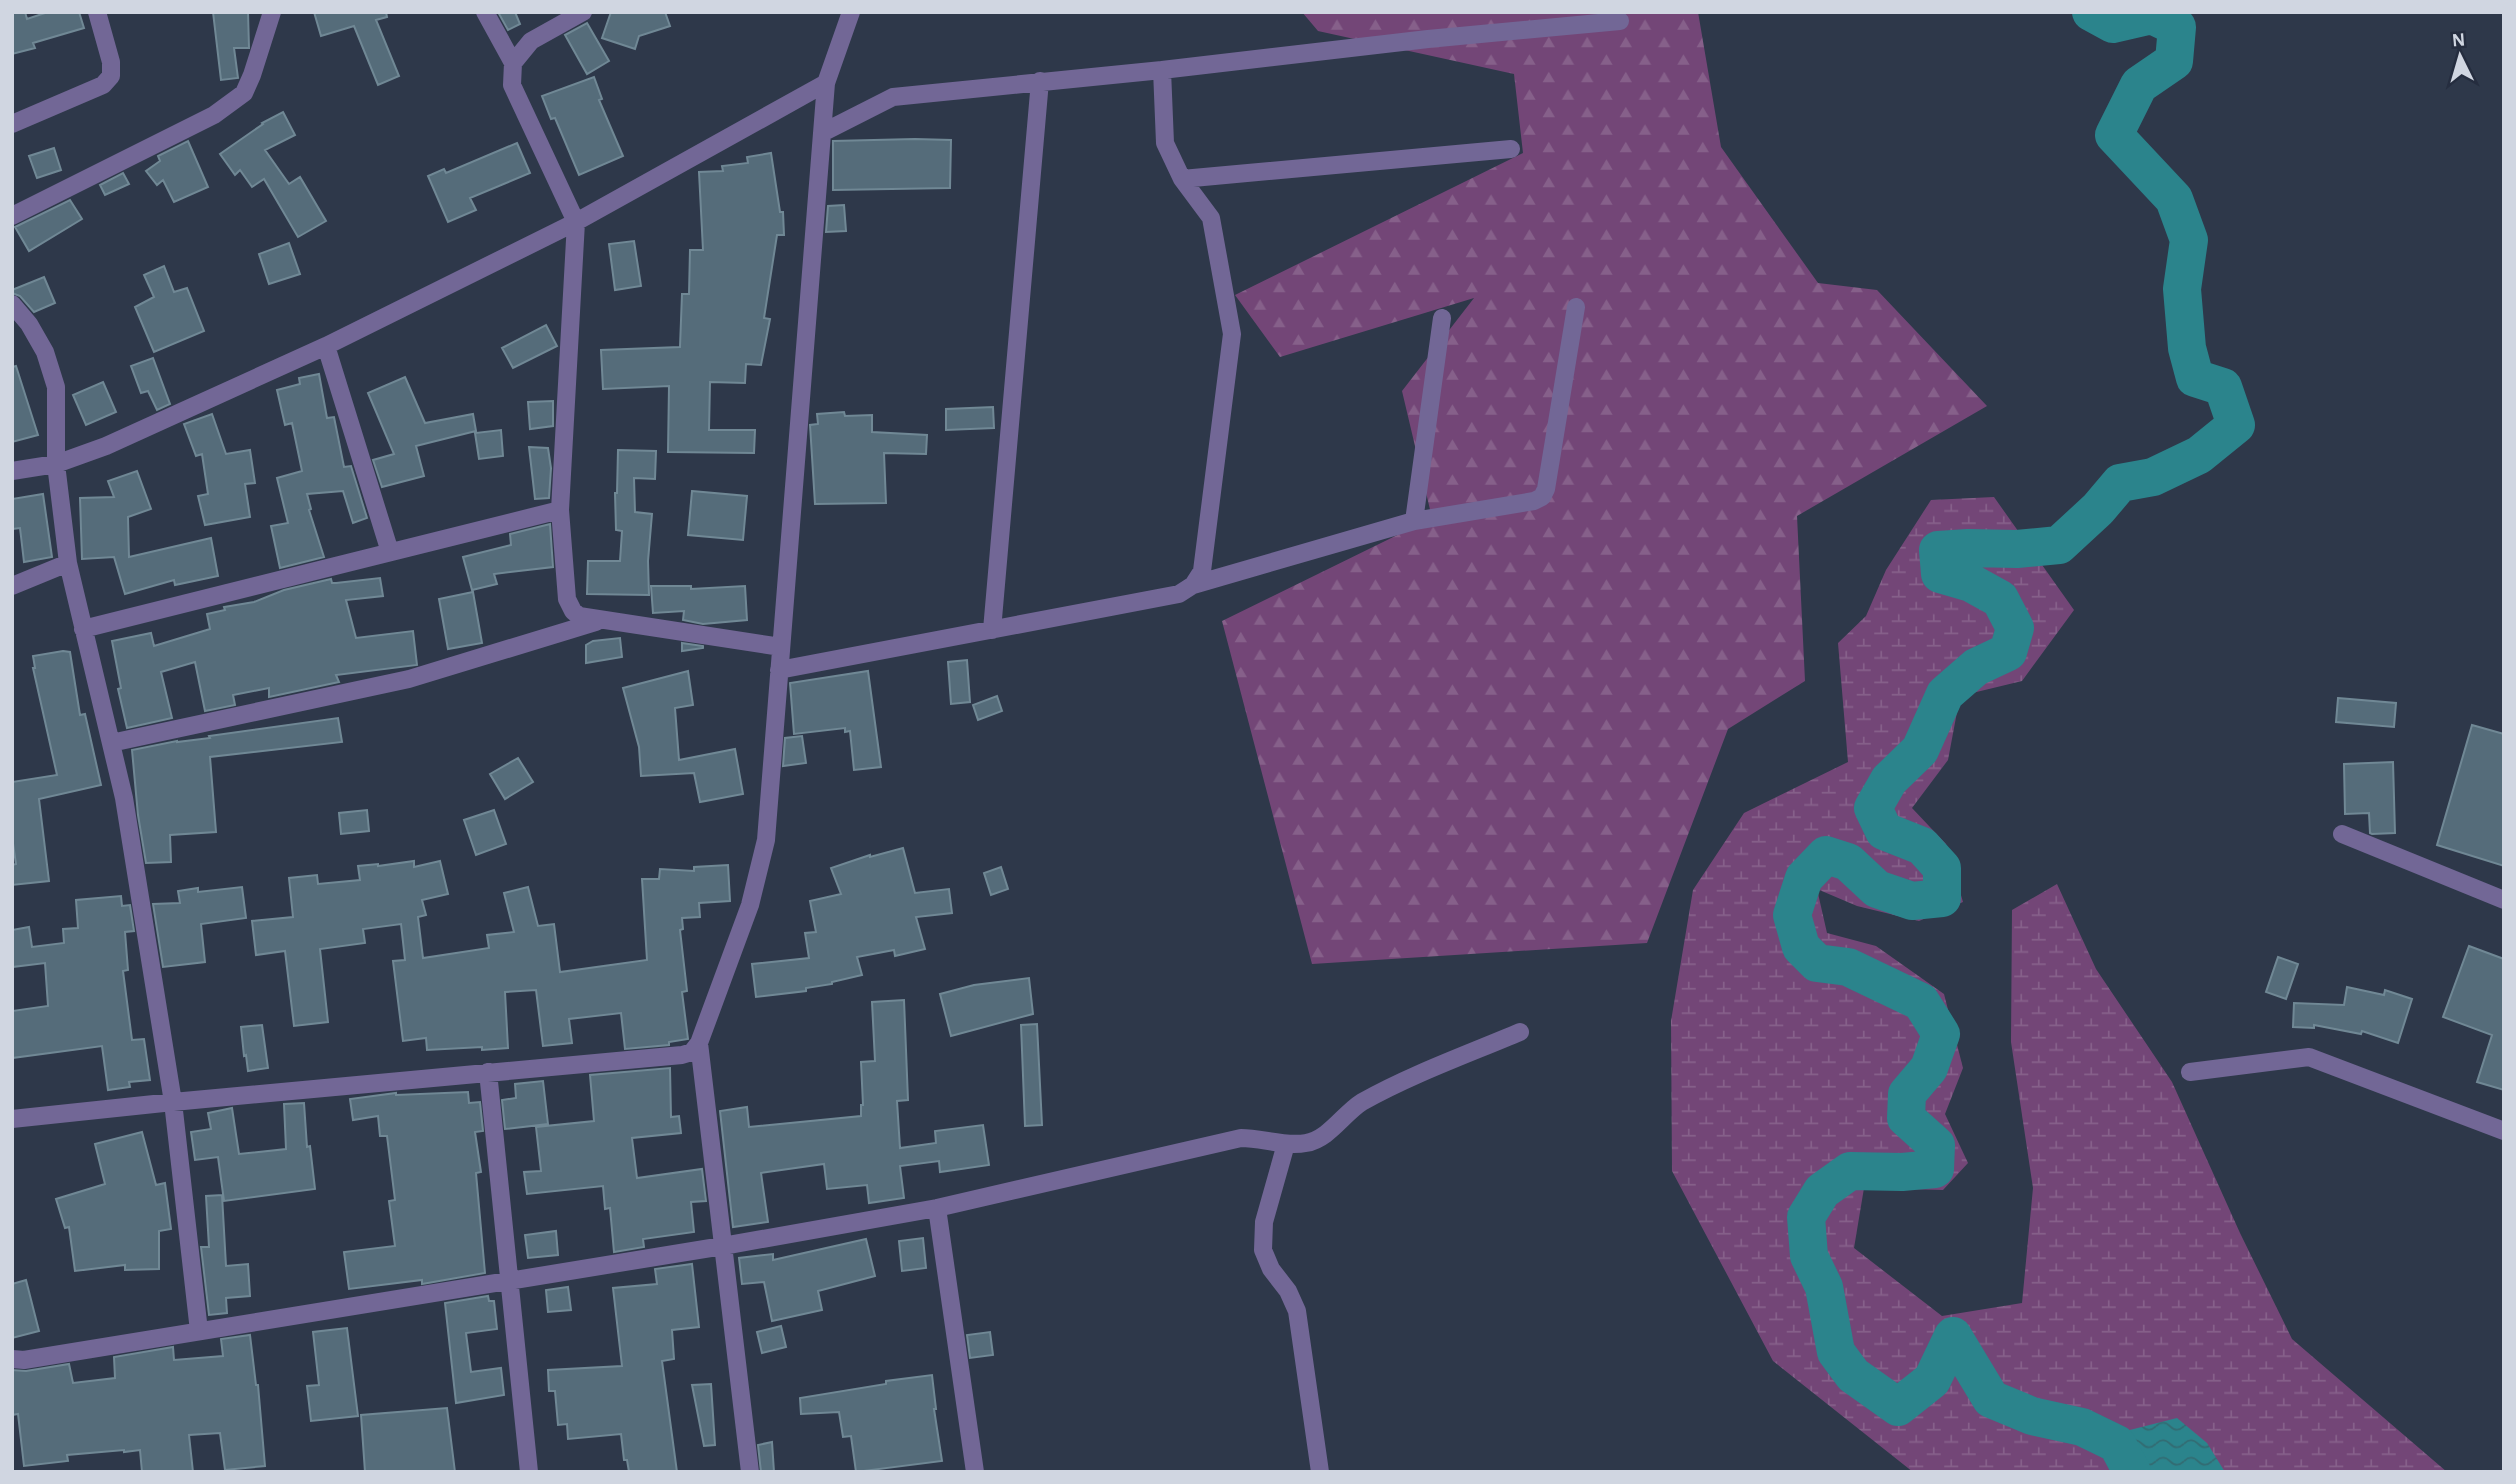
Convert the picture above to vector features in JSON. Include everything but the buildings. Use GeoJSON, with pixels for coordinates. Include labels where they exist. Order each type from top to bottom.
{"type":"FeatureCollection","features":[{"type":"Feature","properties":{"kind":"street"},"geometry":{"type":"LineString","coordinates":[[12,124],[103,85],[111,76],[111,62],[97,12]]}},
{"type":"Feature","properties":{"kind":"street"},"geometry":{"type":"LineString","coordinates":[[12,216],[214,115],[244,93],[272,12]]}},
{"type":"Feature","properties":{"kind":"street"},"geometry":{"type":"LineString","coordinates":[[485,12],[513,63],[512,85],[576,222],[560,510],[566,599],[579,616],[781,647]]}},
{"type":"Feature","properties":{"kind":"street"},"geometry":{"type":"LineString","coordinates":[[513,63],[531,41],[583,12]]}},
{"type":"Feature","properties":{"kind":"street"},"geometry":{"type":"LineString","coordinates":[[12,1119],[682,1055],[692,1052],[699,1043],[750,905],[766,840],[827,83],[851,12]]}},
{"type":"Feature","properties":{"kind":"street"},"geometry":{"type":"LineString","coordinates":[[822,133],[893,97],[1620,20]]}},
{"type":"Feature","properties":{"kind":"street"},"geometry":{"type":"LineString","coordinates":[[1162,70],[1165,143],[1182,179],[1211,218],[1232,334],[1202,571],[1193,585]]}},
{"type":"Feature","properties":{"kind":"street"},"geometry":{"type":"LineString","coordinates":[[992,630],[1040,81]]}},
{"type":"Feature","properties":{"kind":"street"},"geometry":{"type":"LineString","coordinates":[[12,471],[57,464],[106,446],[326,346],[576,222],[827,83]]}},
{"type":"Feature","properties":{"kind":"street"},"geometry":{"type":"LineString","coordinates":[[1182,179],[1511,149]]}},
{"type":"Feature","properties":{"kind":"street"},"geometry":{"type":"LineString","coordinates":[[12,304],[29,324],[45,352],[56,387],[57,464],[68,563],[124,798],[173,1102],[199,1331]]}},
{"type":"Feature","properties":{"kind":"street"},"geometry":{"type":"LineString","coordinates":[[779,670],[1179,594],[1193,585],[1415,521],[1534,501],[1542,497],[1546,489],[1576,307]]}},
{"type":"Feature","properties":{"kind":"street"},"geometry":{"type":"LineString","coordinates":[[1415,521],[1442,318]]}},
{"type":"Feature","properties":{"kind":"street"},"geometry":{"type":"LineString","coordinates":[[326,346],[390,552]]}},
{"type":"Feature","properties":{"kind":"street"},"geometry":{"type":"LineString","coordinates":[[83,629],[560,510]]}},
{"type":"Feature","properties":{"kind":"street"},"geometry":{"type":"LineString","coordinates":[[12,586],[68,563]]}},
{"type":"Feature","properties":{"kind":"street"},"geometry":{"type":"LineString","coordinates":[[111,743],[409,679],[603,620]]}},
{"type":"Feature","properties":{"kind":"street"},"geometry":{"type":"LineString","coordinates":[[2342,834],[2504,900]]}},
{"type":"Feature","properties":{"kind":"street"},"geometry":{"type":"LineString","coordinates":[[12,1359],[24,1360],[723,1246],[937,1208],[1241,1138],[1259,1138],[1286,1144],[1307,1143],[1330,1131],[1359,1104],[1382,1092],[1520,1032]]}},
{"type":"Feature","properties":{"kind":"street"},"geometry":{"type":"LineString","coordinates":[[699,1043],[750,1472]]}},
{"type":"Feature","properties":{"kind":"street"},"geometry":{"type":"LineString","coordinates":[[2190,1072],[2309,1057],[2504,1131]]}},
{"type":"Feature","properties":{"kind":"street"},"geometry":{"type":"LineString","coordinates":[[488,1072],[529,1472]]}},
{"type":"Feature","properties":{"kind":"street"},"geometry":{"type":"LineString","coordinates":[[1286,1144],[1264,1222],[1263,1250],[1270,1269],[1288,1291],[1297,1311],[1320,1472]]}},
{"type":"Feature","properties":{"kind":"street"},"geometry":{"type":"LineString","coordinates":[[937,1208],[975,1472]]}},
{"type":"Feature","properties":{"kind":"green space"},"geometry":{"type":"Polygon","coordinates":[[[1302,12],[1698,12],[1721,147],[1818,283],[1877,290],[1987,406],[1797,516],[1805,681],[1728,729],[1647,943],[1312,964],[1222,621],[1432,518],[1402,391],[1474,298],[1280,357],[1235,295],[1523,153],[1514,74],[1318,31],[1302,12]]]}},
{"type":"Feature","properties":{"kind":"green space"},"geometry":{"type":"Polygon","coordinates":[[[1994,497],[2074,610],[2022,681],[1960,696],[1948,760],[1912,808],[1946,844],[1963,902],[1919,921],[1857,906],[1817,889],[1827,933],[1876,946],[1944,994],[1963,1068],[1945,1114],[1968,1163],[1943,1190],[1864,1188],[1854,1248],[1942,1316],[2022,1303],[2033,1188],[2011,1042],[2012,910],[2057,884],[2096,969],[2172,1082],[2240,1233],[2292,1339],[2447,1472],[1913,1472],[1773,1361],[1672,1171],[1671,1021],[1693,890],[1744,813],[1848,762],[1838,643],[1866,616],[1886,570],[1931,500],[1994,497]]]}},
{"type":"Feature","properties":{"kind":"water"},"geometry":{"type":"Polygon","coordinates":[[[2177,1418],[2207,1443],[2225,1472],[2143,1472],[2118,1433],[2177,1418]]]}},
{"type":"Feature","properties":{"kind":"waterway"},"geometry":{"type":"LineString","coordinates":[[2091,12],[2113,24],[2152,15],[2177,27],[2174,61],[2139,85],[2114,135],[2174,199],[2189,240],[2182,289],[2187,348],[2195,378],[2223,387],[2236,425],[2199,455],[2153,477],[2120,483],[2098,509],[2059,545],[2017,549],[1938,550],[1940,574],[1971,583],[2000,599],[2015,628],[2008,652],[1976,667],[1945,694],[1920,750],[1889,780],[1873,808],[1884,831],[1922,846],[1942,868],[1942,898],[1912,901],[1877,889],[1848,862],[1826,855],[1804,878],[1792,915],[1801,947],[1817,963],[1848,967],[1921,1002],[1941,1034],[1929,1068],[1907,1094],[1906,1118],[1936,1145],[1935,1169],[1902,1172],[1850,1171],[1822,1191],[1806,1217],[1809,1256],[1824,1287],[1836,1352],[1853,1375],[1898,1407],[1932,1380],[1953,1336],[1991,1399],[2032,1416],[2082,1427],[2117,1444],[2132,1472]]}}]}
